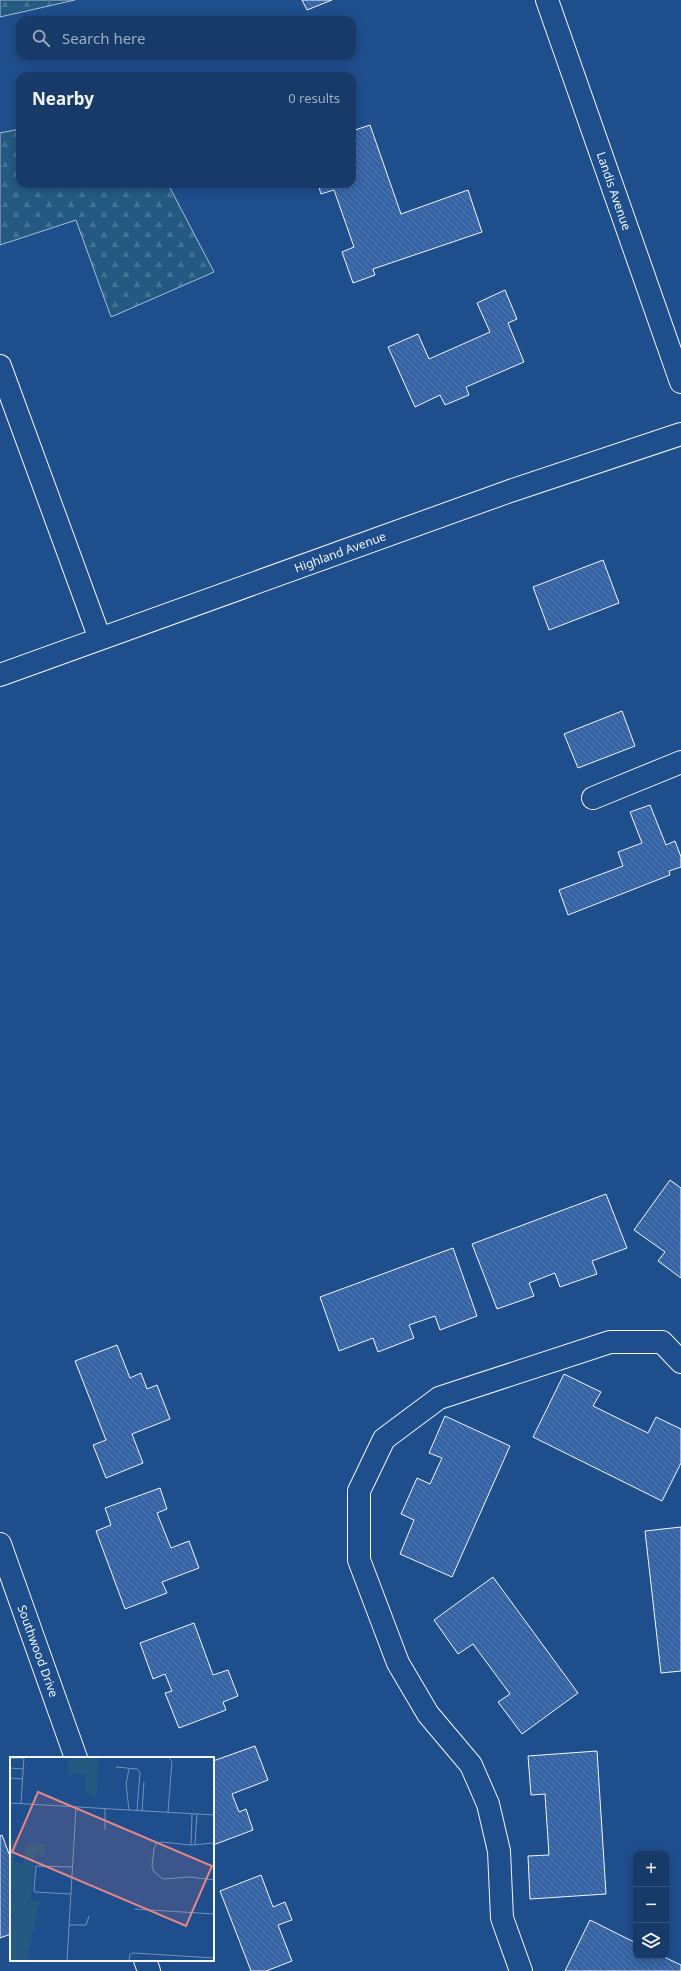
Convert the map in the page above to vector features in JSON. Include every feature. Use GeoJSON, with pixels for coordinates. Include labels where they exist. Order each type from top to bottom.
{"type":"FeatureCollection","features":[{"type":"Feature","properties":{"kind":"street","name":"Landis Avenue"},"geometry":{"type":"LineString","coordinates":[[547,0],[681,382]]}},
{"type":"Feature","properties":{"kind":"street"},"geometry":{"type":"LineString","coordinates":[[0,366],[100,639]]}},
{"type":"Feature","properties":{"kind":"street","name":"Highland Avenue"},"geometry":{"type":"LineString","coordinates":[[0,675],[502,494],[681,434]]}},
{"type":"Feature","properties":{"kind":"street"},"geometry":{"type":"LineString","coordinates":[[594,798],[681,762]]}},
{"type":"Feature","properties":{"kind":"street"},"geometry":{"type":"LineString","coordinates":[[521,1971],[502,1918],[499,1851],[488,1804],[471,1765],[428,1714],[398,1663],[359,1560],[359,1492],[384,1439],[439,1398],[610,1342],[662,1342],[681,1362]]}},
{"type":"Feature","properties":{"kind":"street","name":"Southwood Drive"},"geometry":{"type":"LineString","coordinates":[[0,1544],[76,1757]]}},
{"type":"Feature","properties":{"kind":"street"},"geometry":{"type":"LineString","coordinates":[[146,1961],[149,1971]]}},
{"type":"Feature","properties":{"kind":"green space"},"geometry":{"type":"Polygon","coordinates":[[[0,0],[75,0],[0,17],[0,0]]]}},
{"type":"Feature","properties":{"kind":"green space"},"geometry":{"type":"Polygon","coordinates":[[[16,130],[16,188],[170,188],[214,272],[111,317],[76,220],[0,245],[0,133],[16,130]]]}},
{"type":"Feature","properties":{"kind":"building"},"geometry":{"type":"Polygon","coordinates":[[[302,0],[332,0],[307,10],[302,0]]]}},
{"type":"Feature","properties":{"kind":"building"},"geometry":{"type":"Polygon","coordinates":[[[370,125],[401,214],[468,190],[482,232],[373,269],[375,275],[353,283],[342,252],[354,247],[334,190],[321,194],[319,188],[356,188],[356,130],[370,125]]]}},
{"type":"Feature","properties":{"kind":"building"},"geometry":{"type":"Polygon","coordinates":[[[505,290],[517,319],[508,323],[524,362],[466,387],[469,395],[445,405],[440,395],[415,407],[388,347],[418,334],[429,359],[490,332],[477,303],[505,290]]]}},
{"type":"Feature","properties":{"kind":"building"},"geometry":{"type":"Polygon","coordinates":[[[603,560],[619,603],[549,630],[533,587],[603,560]]]}},
{"type":"Feature","properties":{"kind":"building"},"geometry":{"type":"Polygon","coordinates":[[[622,711],[635,746],[578,768],[564,734],[622,711]]]}},
{"type":"Feature","properties":{"kind":"building"},"geometry":{"type":"Polygon","coordinates":[[[650,805],[666,845],[675,841],[681,857],[681,867],[669,871],[670,875],[568,915],[559,890],[623,866],[618,852],[642,843],[630,812],[650,805]]]}},
{"type":"Feature","properties":{"kind":"building"},"geometry":{"type":"Polygon","coordinates":[[[670,1180],[681,1188],[681,1278],[658,1261],[665,1252],[634,1230],[670,1180]]]}},
{"type":"Feature","properties":{"kind":"building"},"geometry":{"type":"Polygon","coordinates":[[[606,1194],[627,1248],[592,1261],[597,1274],[560,1287],[555,1273],[529,1283],[534,1296],[497,1309],[472,1244],[606,1194]]]}},
{"type":"Feature","properties":{"kind":"building"},"geometry":{"type":"Polygon","coordinates":[[[453,1248],[477,1316],[440,1330],[435,1316],[409,1325],[414,1338],[378,1352],[373,1338],[339,1351],[320,1297],[453,1248]]]}},
{"type":"Feature","properties":{"kind":"building"},"geometry":{"type":"Polygon","coordinates":[[[117,1345],[130,1378],[141,1373],[147,1389],[157,1385],[170,1419],[132,1434],[143,1463],[106,1478],[93,1445],[106,1440],[75,1361],[117,1345]]]}},
{"type":"Feature","properties":{"kind":"building"},"geometry":{"type":"Polygon","coordinates":[[[564,1374],[601,1392],[593,1406],[648,1433],[656,1417],[681,1429],[681,1463],[662,1501],[533,1437],[564,1374]]]}},
{"type":"Feature","properties":{"kind":"building"},"geometry":{"type":"Polygon","coordinates":[[[445,1416],[510,1446],[452,1577],[400,1554],[414,1520],[401,1514],[417,1478],[430,1484],[442,1458],[429,1453],[445,1416]]]}},
{"type":"Feature","properties":{"kind":"building"},"geometry":{"type":"Polygon","coordinates":[[[160,1488],[167,1509],[157,1513],[171,1548],[189,1541],[199,1568],[162,1582],[167,1593],[125,1609],[96,1531],[111,1525],[105,1508],[160,1488]]]}},
{"type":"Feature","properties":{"kind":"building"},"geometry":{"type":"Polygon","coordinates":[[[681,1527],[681,1671],[661,1673],[645,1531],[681,1527]]]}},
{"type":"Feature","properties":{"kind":"building"},"geometry":{"type":"Polygon","coordinates":[[[493,1577],[578,1693],[522,1734],[498,1702],[510,1694],[473,1644],[458,1654],[434,1620],[493,1577]]]}},
{"type":"Feature","properties":{"kind":"building"},"geometry":{"type":"Polygon","coordinates":[[[194,1623],[213,1675],[228,1670],[238,1696],[223,1702],[226,1710],[179,1728],[165,1693],[172,1691],[165,1674],[153,1679],[140,1643],[194,1623]]]}},
{"type":"Feature","properties":{"kind":"building"},"geometry":{"type":"Polygon","coordinates":[[[255,1746],[268,1780],[232,1794],[239,1812],[246,1809],[253,1830],[214,1845],[214,1761],[255,1746]]]}},
{"type":"Feature","properties":{"kind":"building"},"geometry":{"type":"Polygon","coordinates":[[[597,1751],[606,1894],[530,1899],[528,1856],[549,1855],[545,1794],[531,1795],[528,1756],[597,1751]]]}},
{"type":"Feature","properties":{"kind":"building"},"geometry":{"type":"Polygon","coordinates":[[[2,1835],[10,1854],[10,1934],[0,1938],[0,1836],[2,1835]]]}},
{"type":"Feature","properties":{"kind":"building"},"geometry":{"type":"Polygon","coordinates":[[[261,1875],[273,1907],[285,1902],[292,1920],[278,1925],[292,1961],[266,1971],[251,1971],[220,1891],[261,1875]]]}},
{"type":"Feature","properties":{"kind":"building"},"geometry":{"type":"Polygon","coordinates":[[[590,1920],[633,1942],[633,1959],[668,1959],[681,1965],[681,1971],[565,1971],[590,1920]]]}}]}
